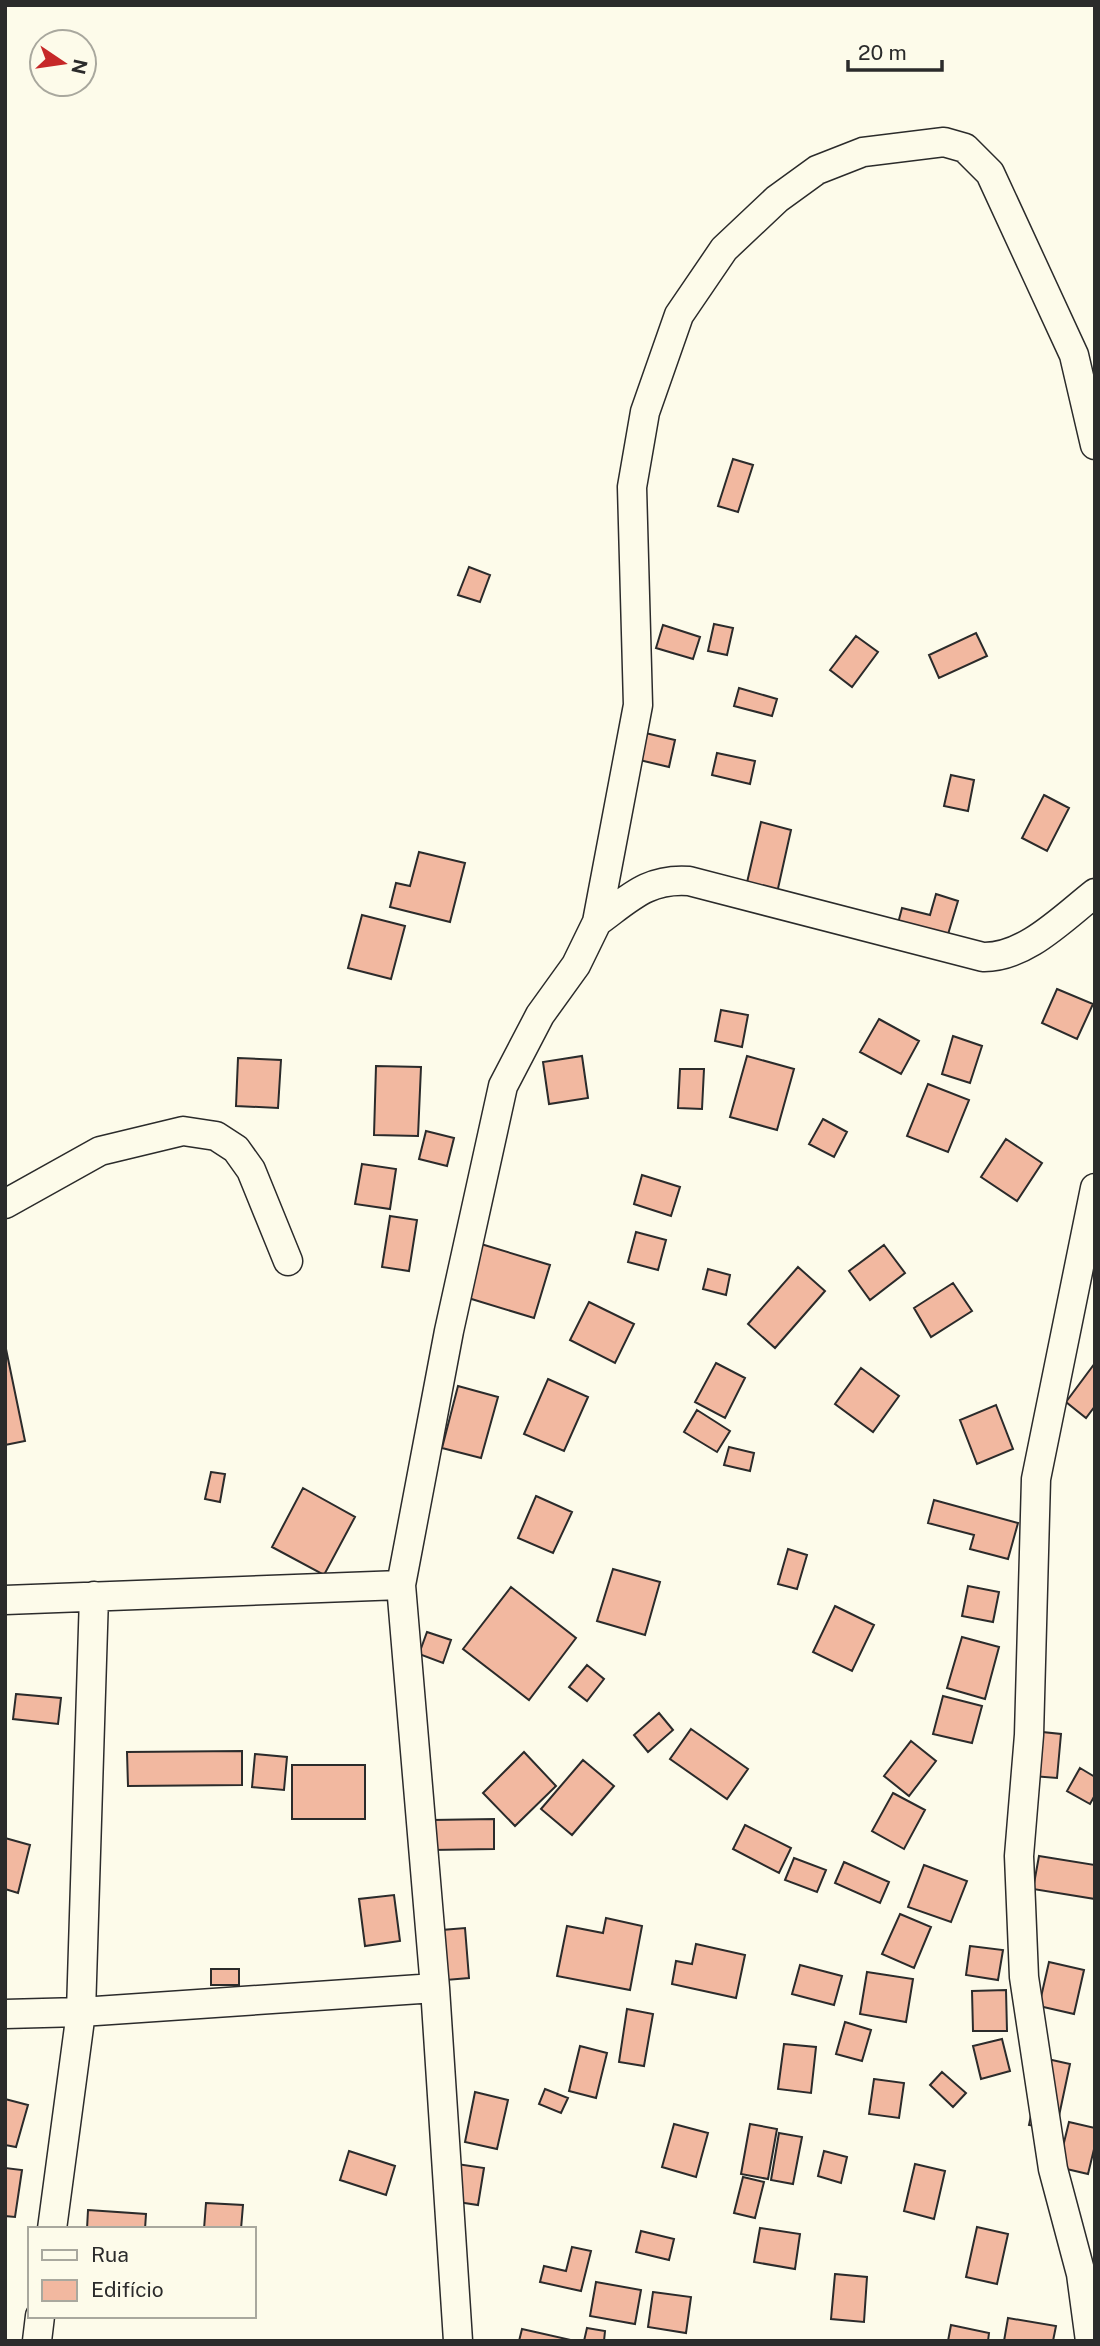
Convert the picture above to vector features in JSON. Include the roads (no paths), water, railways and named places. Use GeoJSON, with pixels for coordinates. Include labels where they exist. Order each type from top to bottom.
{"type":"FeatureCollection","features":[{"type":"Feature","properties":{"kind":"street"},"geometry":{"type":"LineString","coordinates":[[457,2341],[435,1988],[401,1585],[449,1331],[503,1086],[540,1015],[576,965],[597,922],[638,705],[632,486],[645,412],[680,315],[724,249],[776,199],[817,170],[863,152],[930,142],[965,148],[990,173],[1074,355],[1095,445]]}},
{"type":"Feature","properties":{"kind":"street"},"geometry":{"type":"LineString","coordinates":[[597,922],[650,884],[668,880],[689,881],[983,957],[1000,957],[1018,950],[1095,892]]}},
{"type":"Feature","properties":{"kind":"street"},"geometry":{"type":"LineString","coordinates":[[5,1204],[100,1151],[183,1131],[216,1136],[236,1149],[251,1170],[288,1261]]}},
{"type":"Feature","properties":{"kind":"street"},"geometry":{"type":"LineString","coordinates":[[1090,2341],[1082,2274],[1053,2169],[1026,1991],[1019,1856],[1029,1735],[1037,1479],[1095,1188]]}},
{"type":"Feature","properties":{"kind":"street"},"geometry":{"type":"LineString","coordinates":[[5,1600],[401,1585]]}},
{"type":"Feature","properties":{"kind":"street"},"geometry":{"type":"LineString","coordinates":[[52,2227],[81,2012],[94,1596]]}},
{"type":"Feature","properties":{"kind":"street"},"geometry":{"type":"LineString","coordinates":[[5,2014],[81,2012],[435,1988]]}},
{"type":"Feature","properties":{"kind":"street"},"geometry":{"type":"LineString","coordinates":[[37,2341],[40,2318]]}}]}
